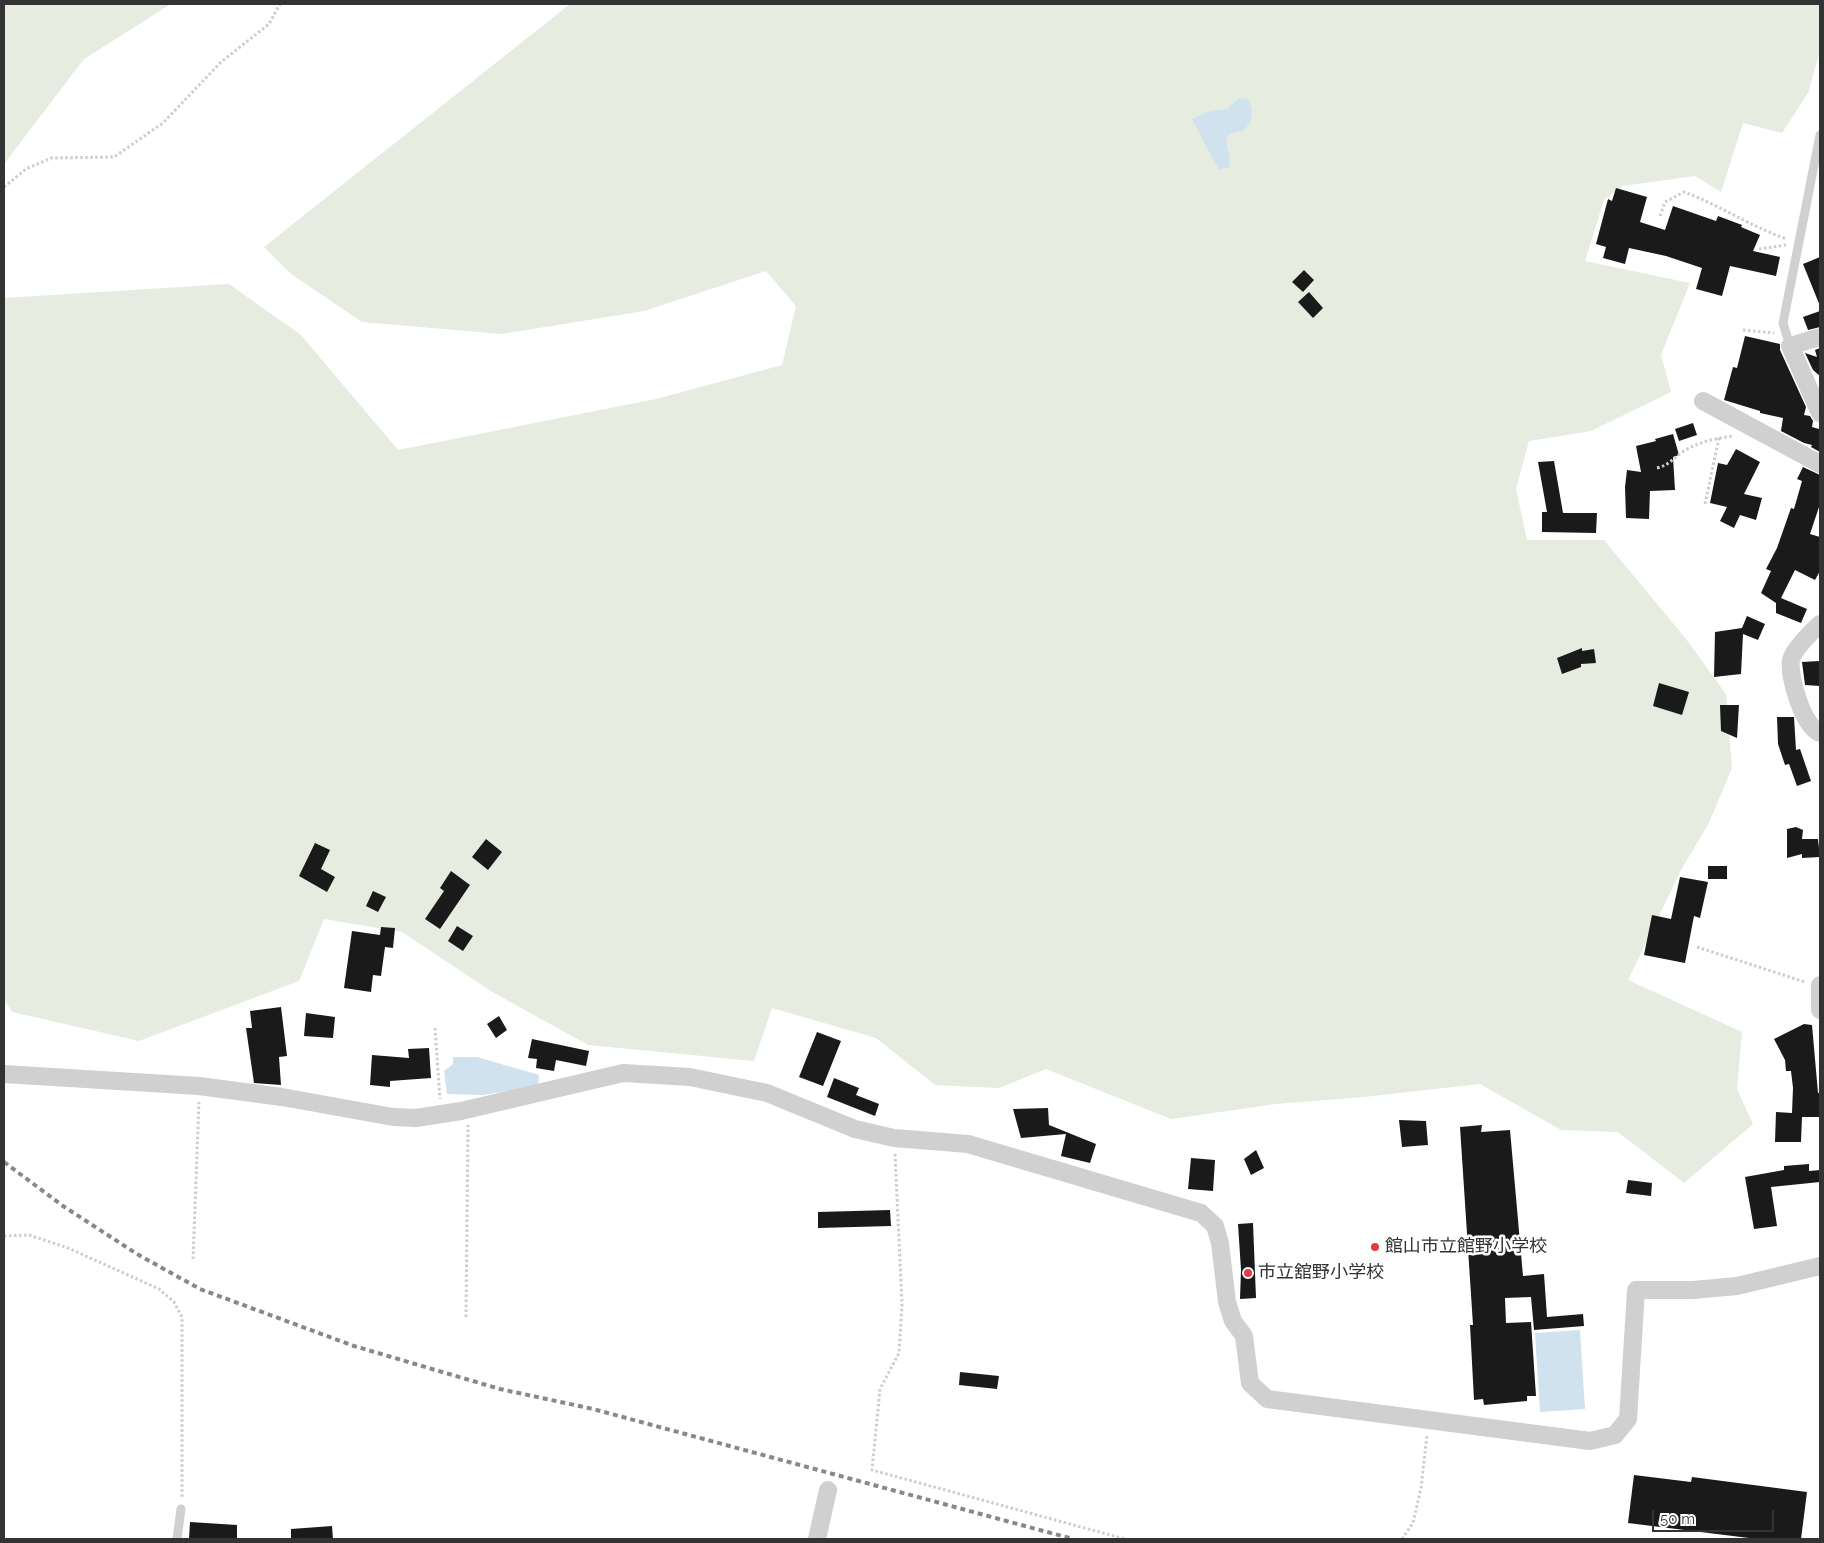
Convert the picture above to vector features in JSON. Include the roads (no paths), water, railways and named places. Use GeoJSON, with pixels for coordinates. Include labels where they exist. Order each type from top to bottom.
{"type":"FeatureCollection","features":[{"type":"Feature","properties":{"kind":"street"},"geometry":{"type":"LineString","coordinates":[[1820,337],[1789,340],[1820,413]]}},
{"type":"Feature","properties":{"kind":"street"},"geometry":{"type":"LineString","coordinates":[[1703,401],[1764,432],[1820,464]]}},
{"type":"Feature","properties":{"kind":"street"},"geometry":{"type":"LineString","coordinates":[[1820,624],[1804,640],[1791,660],[1792,686],[1805,714],[1816,732],[1820,733]]}},
{"type":"Feature","properties":{"kind":"street"},"geometry":{"type":"LineString","coordinates":[[1820,986],[1820,1010]]}},
{"type":"Feature","properties":{"kind":"street"},"geometry":{"type":"LineString","coordinates":[[4,1074],[199,1086],[282,1097],[393,1117],[416,1118],[468,1109],[623,1073],[656,1074],[717,1081],[767,1092],[855,1129],[894,1138],[968,1144],[1201,1213],[1215,1226],[1220,1243],[1227,1302],[1233,1321],[1244,1336],[1250,1383],[1267,1399],[1590,1441],[1615,1435],[1628,1419],[1636,1290],[1693,1290],[1737,1286],[1820,1266]]}},
{"type":"Feature","properties":{"kind":"street"},"geometry":{"type":"LineString","coordinates":[[817,1539],[828,1490]]}},
{"type":"Feature","properties":{"kind":"lane"},"geometry":{"type":"LineString","coordinates":[[1789,340],[1783,323],[1820,135]]}},
{"type":"Feature","properties":{"kind":"lane"},"geometry":{"type":"LineString","coordinates":[[177,1539],[181,1509]]}},
{"type":"Feature","properties":{"kind":"water"},"geometry":{"type":"Polygon","coordinates":[[[1239,98],[1247,99],[1250,103],[1252,111],[1251,120],[1243,131],[1234,132],[1227,138],[1229,167],[1219,170],[1192,119],[1210,111],[1227,109],[1239,98]]]}},
{"type":"Feature","properties":{"kind":"water"},"geometry":{"type":"Polygon","coordinates":[[[453,1057],[477,1057],[539,1075],[538,1086],[483,1095],[447,1094],[444,1071],[453,1064],[453,1057]]]}},
{"type":"Feature","properties":{"kind":"water"},"geometry":{"type":"Polygon","coordinates":[[[1580,1330],[1585,1409],[1540,1412],[1535,1333],[1580,1330]]]}},
{"type":"Feature","properties":{"kind":"railway"},"geometry":{"type":"LineString","coordinates":[[4,1162],[63,1206],[137,1254],[200,1289],[354,1346],[500,1389],[593,1409],[1073,1539]]}},
{"type":"Feature","properties":{"kind":"place","name":"館山市立館野小学校"},"geometry":{"type":"Point","coordinates":[1375,1247]}},
{"type":"Feature","properties":{"kind":"place","name":"市立舘野小学校"},"geometry":{"type":"Point","coordinates":[1248,1273]}}]}
